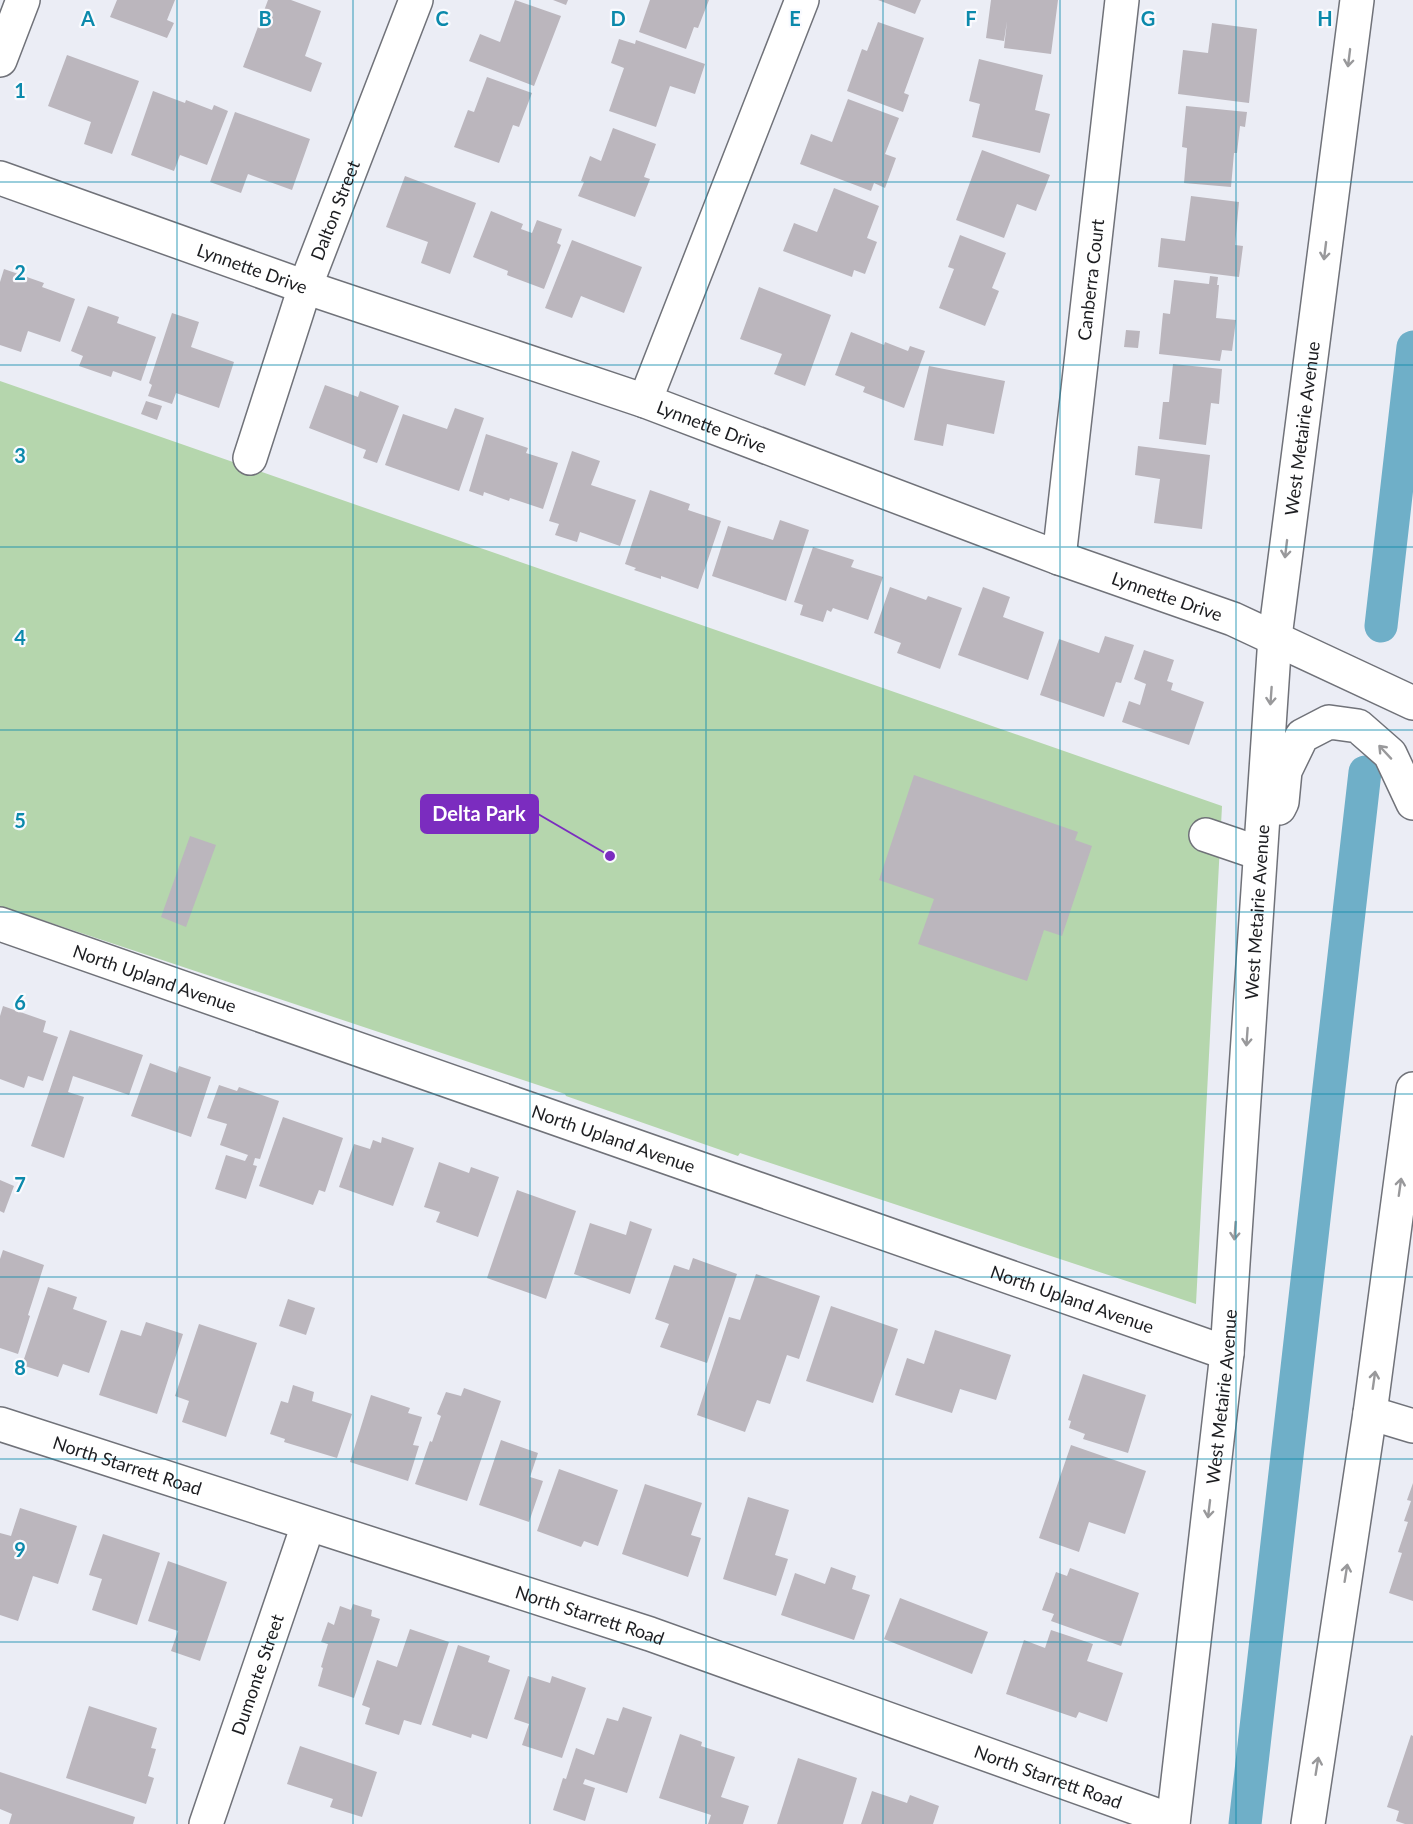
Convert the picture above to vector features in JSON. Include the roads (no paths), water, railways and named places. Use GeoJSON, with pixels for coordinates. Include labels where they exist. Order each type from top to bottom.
{"type":"FeatureCollection","features":[{"type":"Feature","properties":{"kind":"street"},"geometry":{"type":"LineString","coordinates":[[0,60],[23,0]]}},
{"type":"Feature","properties":{"kind":"street","name":"Dalton Street"},"geometry":{"type":"LineString","coordinates":[[250,458],[305,287],[417,0]]}},
{"type":"Feature","properties":{"kind":"street"},"geometry":{"type":"LineString","coordinates":[[645,401],[802,0]]}},
{"type":"Feature","properties":{"kind":"street","name":"Canberra Court"},"geometry":{"type":"LineString","coordinates":[[1059,558],[1122,0]]}},
{"type":"Feature","properties":{"kind":"street","name":"West Metairie Avenue"},"geometry":{"type":"LineString","coordinates":[[1173,1822],[1227,1353],[1275,637],[1357,0]]}},
{"type":"Feature","properties":{"kind":"street","name":"Lynnette Drive"},"geometry":{"type":"LineString","coordinates":[[0,178],[305,287],[645,401],[1059,558],[1233,619],[1413,703]]}},
{"type":"Feature","properties":{"kind":"street"},"geometry":{"type":"LineString","coordinates":[[1206,835],[1259,852],[1282,802],[1286,771],[1302,736],[1329,722],[1358,726],[1390,754],[1413,803]]}},
{"type":"Feature","properties":{"kind":"street","name":"North Upland Avenue"},"geometry":{"type":"LineString","coordinates":[[0,924],[1227,1353]]}},
{"type":"Feature","properties":{"kind":"street"},"geometry":{"type":"LineString","coordinates":[[1308,1824],[1370,1413],[1413,1089]]}},
{"type":"Feature","properties":{"kind":"street"},"geometry":{"type":"LineString","coordinates":[[1370,1413],[1413,1426]]}},
{"type":"Feature","properties":{"kind":"street","name":"North Starrett Road"},"geometry":{"type":"LineString","coordinates":[[0,1424],[650,1634],[1173,1822]]}},
{"type":"Feature","properties":{"kind":"street","name":"Dumonte Street"},"geometry":{"type":"LineString","coordinates":[[206,1824],[308,1525]]}},
{"type":"Feature","properties":{"kind":"waterway"},"geometry":{"type":"LineString","coordinates":[[1381,626],[1413,347]]}},
{"type":"Feature","properties":{"kind":"waterway"},"geometry":{"type":"LineString","coordinates":[[1245,1824],[1365,772]]}},
{"type":"Feature","properties":{"kind":"place","name":"Delta Park"},"geometry":{"type":"Point","coordinates":[610,856]}}]}
